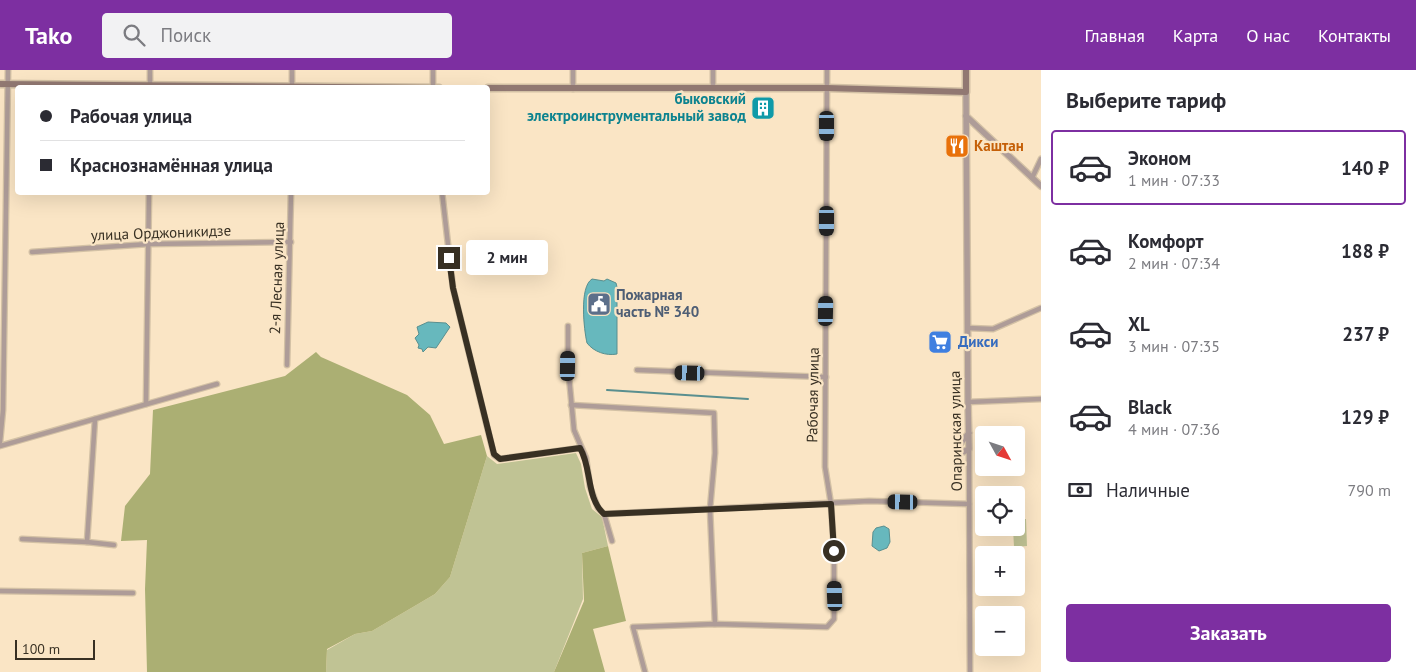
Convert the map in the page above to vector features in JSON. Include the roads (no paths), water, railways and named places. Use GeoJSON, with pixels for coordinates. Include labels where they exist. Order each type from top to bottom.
{"type":"FeatureCollection","features":[{"type":"Feature","properties":{"kind":"main road","name":"Опаринская улица"},"geometry":{"type":"LineString","coordinates":[[966,70],[966,92]]}},
{"type":"Feature","properties":{"kind":"main road"},"geometry":{"type":"LineString","coordinates":[[0,84],[79,85]]}},
{"type":"Feature","properties":{"kind":"main road"},"geometry":{"type":"LineString","coordinates":[[490,88],[827,88],[966,92]]}},
{"type":"Feature","properties":{"kind":"street"},"geometry":{"type":"LineString","coordinates":[[0,442],[3,410],[8,70]]}},
{"type":"Feature","properties":{"kind":"street"},"geometry":{"type":"LineString","coordinates":[[150,70],[150,85]]}},
{"type":"Feature","properties":{"kind":"street"},"geometry":{"type":"LineString","coordinates":[[292,70],[292,85]]}},
{"type":"Feature","properties":{"kind":"street"},"geometry":{"type":"LineString","coordinates":[[433,70],[433,85]]}},
{"type":"Feature","properties":{"kind":"street"},"geometry":{"type":"LineString","coordinates":[[573,70],[573,89]]}},
{"type":"Feature","properties":{"kind":"street"},"geometry":{"type":"LineString","coordinates":[[713,70],[713,88]]}},
{"type":"Feature","properties":{"kind":"street","name":"Рабочая улица"},"geometry":{"type":"LineString","coordinates":[[715,624],[827,627],[834,619],[836,611],[831,504],[825,467],[827,70]]}},
{"type":"Feature","properties":{"kind":"street","name":"Опаринская улица"},"geometry":{"type":"LineString","coordinates":[[966,92],[970,672]]}},
{"type":"Feature","properties":{"kind":"street"},"geometry":{"type":"LineString","coordinates":[[966,116],[1041,186]]}},
{"type":"Feature","properties":{"kind":"street"},"geometry":{"type":"LineString","coordinates":[[1032,178],[1041,159]]}},
{"type":"Feature","properties":{"kind":"street"},"geometry":{"type":"LineString","coordinates":[[146,404],[150,195]]}},
{"type":"Feature","properties":{"kind":"street","name":"2-я Лесная улица"},"geometry":{"type":"LineString","coordinates":[[287,365],[291,195]]}},
{"type":"Feature","properties":{"kind":"street"},"geometry":{"type":"LineString","coordinates":[[442,195],[453,288],[494,454],[500,459],[580,448]]}},
{"type":"Feature","properties":{"kind":"street","name":"улица Орджоникидзе"},"geometry":{"type":"LineString","coordinates":[[32,252],[149,244],[291,242]]}},
{"type":"Feature","properties":{"kind":"street"},"geometry":{"type":"LineString","coordinates":[[0,254],[6,254]]}},
{"type":"Feature","properties":{"kind":"street"},"geometry":{"type":"LineString","coordinates":[[968,328],[993,329],[1041,308]]}},
{"type":"Feature","properties":{"kind":"street"},"geometry":{"type":"LineString","coordinates":[[568,326],[568,366],[574,430],[580,448],[586,458],[590,487],[598,508],[604,514],[612,541]]}},
{"type":"Feature","properties":{"kind":"street"},"geometry":{"type":"LineString","coordinates":[[637,370],[826,377]]}},
{"type":"Feature","properties":{"kind":"street"},"geometry":{"type":"LineString","coordinates":[[0,446],[217,384]]}},
{"type":"Feature","properties":{"kind":"street"},"geometry":{"type":"LineString","coordinates":[[968,402],[1041,399]]}},
{"type":"Feature","properties":{"kind":"street"},"geometry":{"type":"LineString","coordinates":[[571,405],[714,413],[715,453],[710,509],[715,624],[633,627],[645,672]]}},
{"type":"Feature","properties":{"kind":"street"},"geometry":{"type":"LineString","coordinates":[[87,542],[95,419]]}},
{"type":"Feature","properties":{"kind":"street"},"geometry":{"type":"LineString","coordinates":[[969,433],[960,442],[959,448],[963,452],[969,449]]}},
{"type":"Feature","properties":{"kind":"street"},"geometry":{"type":"LineString","coordinates":[[604,514],[869,501],[969,504]]}},
{"type":"Feature","properties":{"kind":"street"},"geometry":{"type":"LineString","coordinates":[[22,539],[114,545]]}},
{"type":"Feature","properties":{"kind":"street"},"geometry":{"type":"LineString","coordinates":[[0,591],[133,593]]}},
{"type":"Feature","properties":{"kind":"water"},"geometry":{"type":"Polygon","coordinates":[[[592,279],[604,281],[607,279],[616,283],[617,354],[600,353],[587,343],[584,299],[585,291],[592,279]]]}},
{"type":"Feature","properties":{"kind":"water"},"geometry":{"type":"Polygon","coordinates":[[[428,322],[446,323],[450,327],[436,348],[428,347],[423,352],[422,349],[418,348],[419,345],[415,338],[419,334],[417,327],[428,322]]]}},
{"type":"Feature","properties":{"kind":"water"},"geometry":{"type":"Polygon","coordinates":[[[884,526],[889,529],[890,542],[887,548],[879,551],[872,546],[873,532],[876,528],[884,526]]]}},
{"type":"Feature","properties":{"kind":"waterway"},"geometry":{"type":"LineString","coordinates":[[607,390],[748,399]]}},
{"type":"Feature","properties":{"kind":"place","name":"быковский электроинструментальный завод"},"geometry":{"type":"Point","coordinates":[763,108]}},
{"type":"Feature","properties":{"kind":"place","name":"Каштан"},"geometry":{"type":"Point","coordinates":[957,146]}},
{"type":"Feature","properties":{"kind":"place","name":"Пожарная часть № 340"},"geometry":{"type":"Point","coordinates":[599,304]}},
{"type":"Feature","properties":{"kind":"place","name":"Дикси"},"geometry":{"type":"Point","coordinates":[940,342]}}]}
